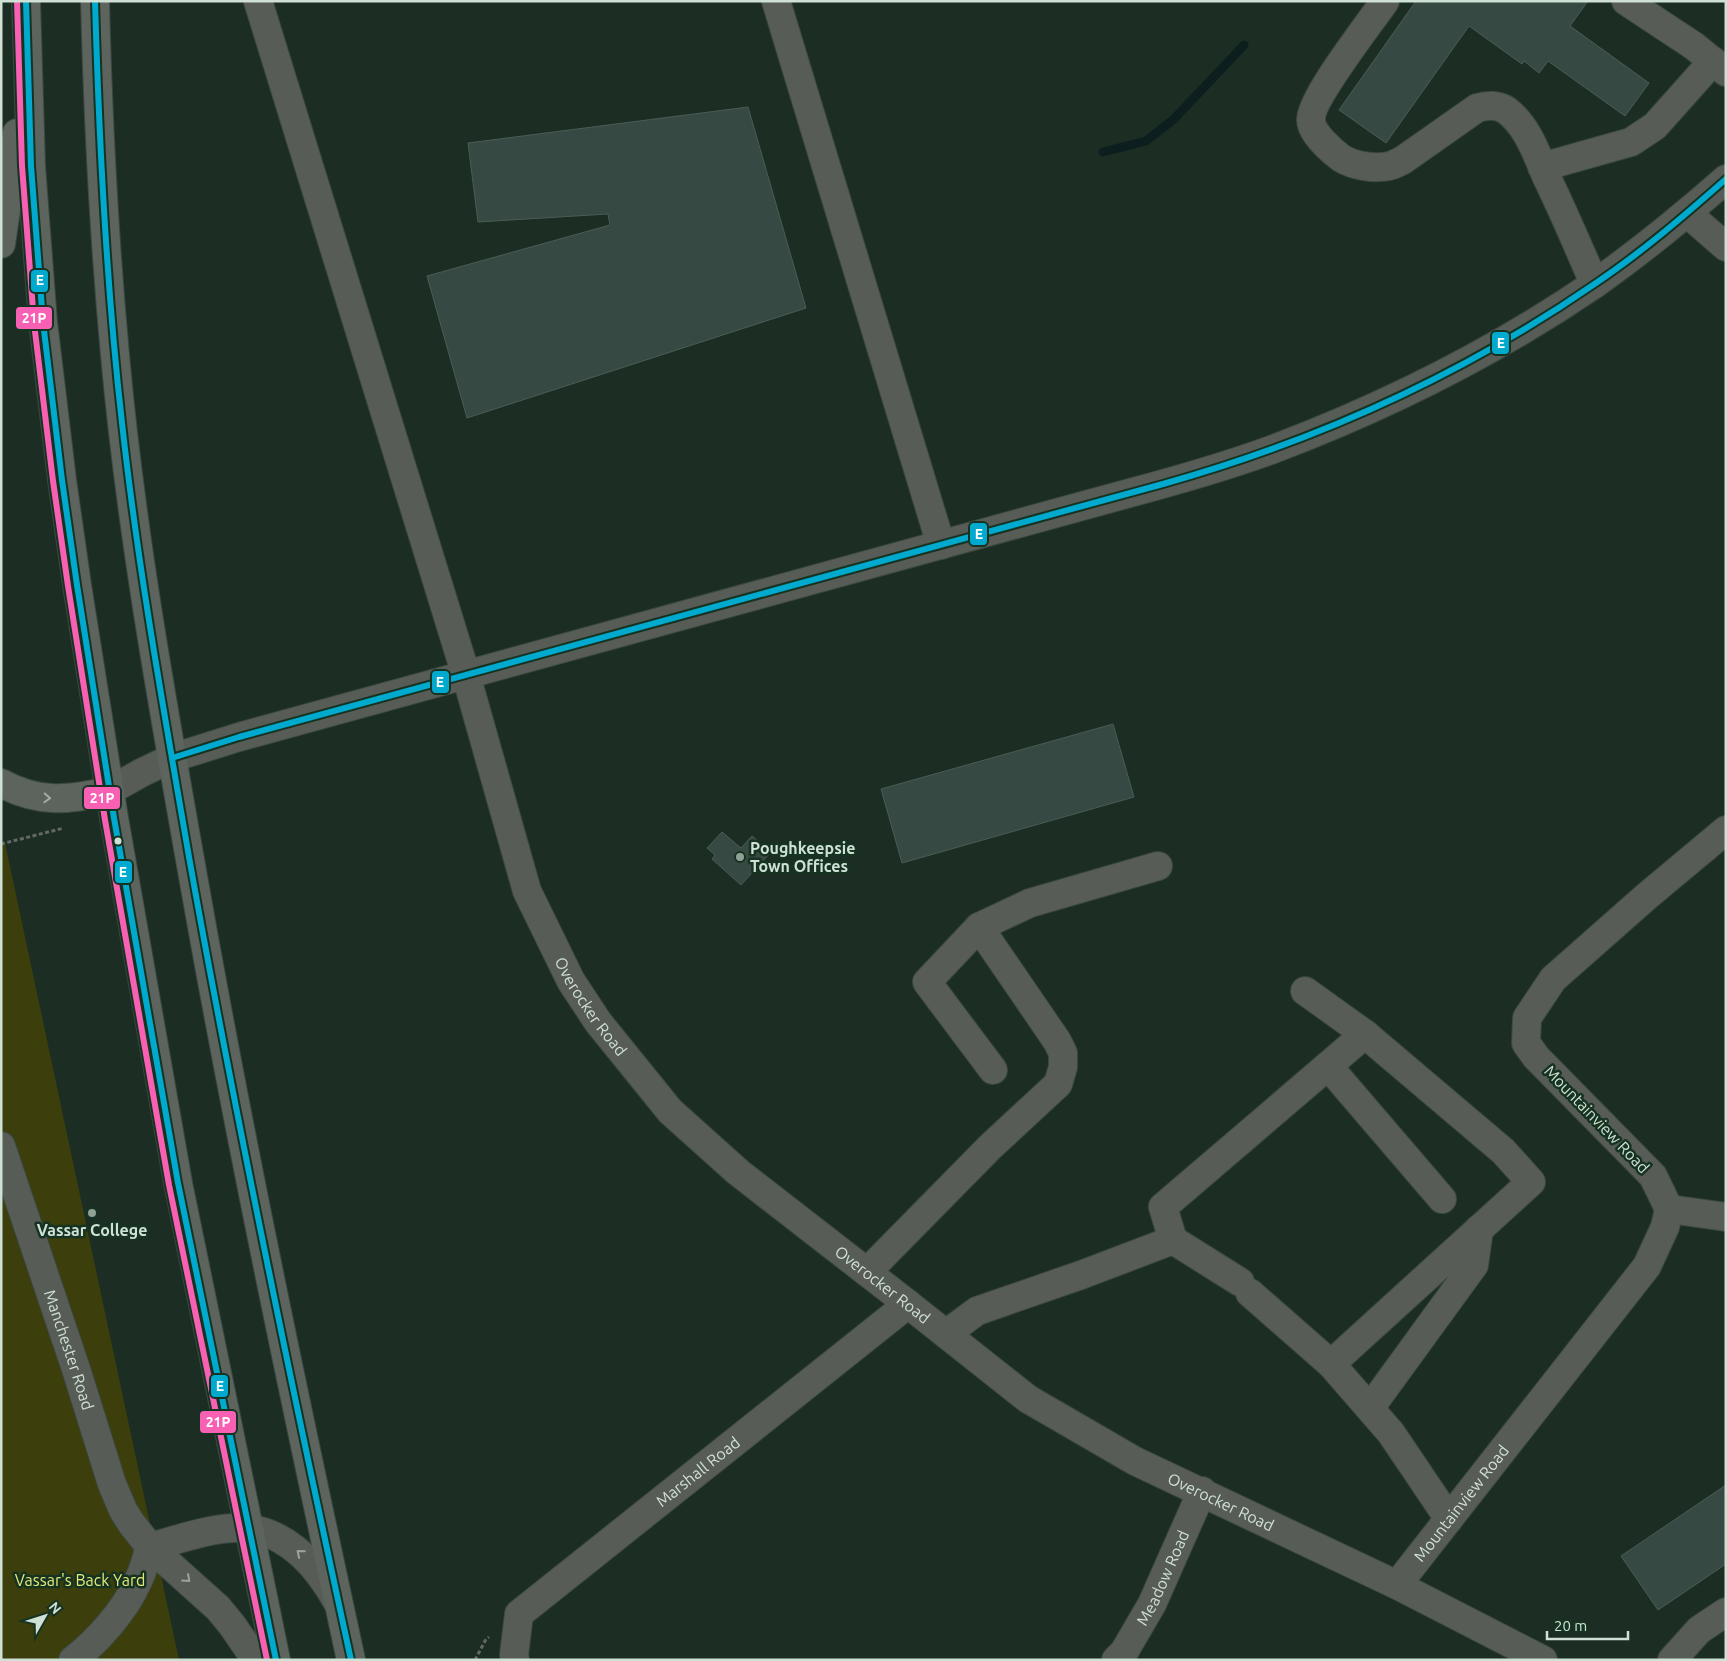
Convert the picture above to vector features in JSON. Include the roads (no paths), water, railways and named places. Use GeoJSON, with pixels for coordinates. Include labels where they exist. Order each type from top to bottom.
{"type":"FeatureCollection","features":[{"type":"Feature","properties":{"kind":"main road"},"geometry":{"type":"LineString","coordinates":[[26,1],[27,68],[35,225],[49,383],[71,547],[110,791],[178,1183],[276,1660]]}},
{"type":"Feature","properties":{"kind":"main road"},"geometry":{"type":"LineString","coordinates":[[95,1],[100,158],[115,357],[138,546],[172,758],[211,980],[250,1182],[351,1660]]}},
{"type":"Feature","properties":{"kind":"main road"},"geometry":{"type":"LineString","coordinates":[[1,244],[27,68]]}},
{"type":"Feature","properties":{"kind":"main road"},"geometry":{"type":"LineString","coordinates":[[1,783],[35,797],[88,796],[110,791]]}},
{"type":"Feature","properties":{"kind":"street","name":"Overocker Road"},"geometry":{"type":"LineString","coordinates":[[258,1],[466,675],[527,892],[571,981],[598,1022],[670,1111],[738,1172],[1028,1399],[1135,1461],[1397,1585],[1543,1660]]}},
{"type":"Feature","properties":{"kind":"street"},"geometry":{"type":"LineString","coordinates":[[776,1],[941,545]]}},
{"type":"Feature","properties":{"kind":"street"},"geometry":{"type":"LineString","coordinates":[[1385,1],[1317,101],[1311,118],[1311,124],[1317,135],[1345,160],[1357,165],[1370,167],[1389,166],[1403,160],[1477,108],[1496,106],[1506,110],[1524,128],[1594,283]]}},
{"type":"Feature","properties":{"kind":"street"},"geometry":{"type":"LineString","coordinates":[[1542,167],[1630,142],[1655,126],[1720,67],[1694,46],[1626,1]]}},
{"type":"Feature","properties":{"kind":"street"},"geometry":{"type":"LineString","coordinates":[[110,791],[140,773],[172,758],[240,737],[1177,480],[1269,450],[1376,407],[1451,370],[1536,321],[1594,283],[1687,213],[1726,179]]}},
{"type":"Feature","properties":{"kind":"street"},"geometry":{"type":"LineString","coordinates":[[1687,213],[1726,248]]}},
{"type":"Feature","properties":{"kind":"street","name":"Mountainview Road"},"geometry":{"type":"LineString","coordinates":[[1397,1585],[1647,1266],[1665,1228],[1669,1209],[1653,1176],[1536,1057],[1526,1043],[1527,1018],[1554,979],[1647,896],[1726,830]]}},
{"type":"Feature","properties":{"kind":"street"},"geometry":{"type":"LineString","coordinates":[[994,1070],[927,982],[978,927],[1030,903],[1158,866]]}},
{"type":"Feature","properties":{"kind":"street"},"geometry":{"type":"LineString","coordinates":[[867,1272],[990,1147],[1058,1084],[1063,1067],[1063,1053],[1057,1041],[978,927]]}},
{"type":"Feature","properties":{"kind":"street"},"geometry":{"type":"LineString","coordinates":[[1305,991],[1365,1034],[1503,1151],[1531,1182],[1331,1364]]}},
{"type":"Feature","properties":{"kind":"street"},"geometry":{"type":"LineString","coordinates":[[1365,1034],[1163,1207],[1173,1240],[1245,1287],[1331,1364],[1391,1433],[1449,1520]]}},
{"type":"Feature","properties":{"kind":"street"},"geometry":{"type":"LineString","coordinates":[[1328,1066],[1442,1199]]}},
{"type":"Feature","properties":{"kind":"street","name":"Manchester Road"},"geometry":{"type":"LineString","coordinates":[[1,1146],[76,1368],[112,1484],[120,1503],[131,1523],[150,1547],[218,1608],[232,1624],[256,1660]]}},
{"type":"Feature","properties":{"kind":"street"},"geometry":{"type":"LineString","coordinates":[[1669,1209],[1726,1217]]}},
{"type":"Feature","properties":{"kind":"street"},"geometry":{"type":"LineString","coordinates":[[1370,1408],[1474,1265],[1479,1229]]}},
{"type":"Feature","properties":{"kind":"street"},"geometry":{"type":"LineString","coordinates":[[946,1334],[978,1311],[1081,1276],[1173,1240]]}},
{"type":"Feature","properties":{"kind":"street","name":"Marshall Road"},"geometry":{"type":"LineString","coordinates":[[514,1657],[520,1614],[908,1304]]}},
{"type":"Feature","properties":{"kind":"street","name":"Meadow Road"},"geometry":{"type":"LineString","coordinates":[[1116,1660],[1124,1652],[1152,1604],[1202,1492]]}},
{"type":"Feature","properties":{"kind":"street"},"geometry":{"type":"LineString","coordinates":[[73,1660],[93,1642],[126,1602],[138,1583],[150,1547],[216,1530],[248,1528],[280,1539],[296,1549],[310,1562],[322,1577],[339,1606]]}},
{"type":"Feature","properties":{"kind":"street"},"geometry":{"type":"LineString","coordinates":[[1672,1660],[1699,1630],[1726,1612]]}},
{"type":"Feature","properties":{"kind":"waterway"},"geometry":{"type":"LineString","coordinates":[[1103,152],[1146,141],[1174,119],[1244,45]]}},
{"type":"Feature","properties":{"kind":"place","name":"Poughkeepsie Town Offices"},"geometry":{"type":"Point","coordinates":[740,857]}},
{"type":"Feature","properties":{"kind":"place","name":"Vassar College"},"geometry":{"type":"Point","coordinates":[92,1213]}},
{"type":"Feature","properties":{"kind":"park label","name":"Vassar's Back Yard"},"geometry":{"type":"Point","coordinates":[80,1580]}}]}
